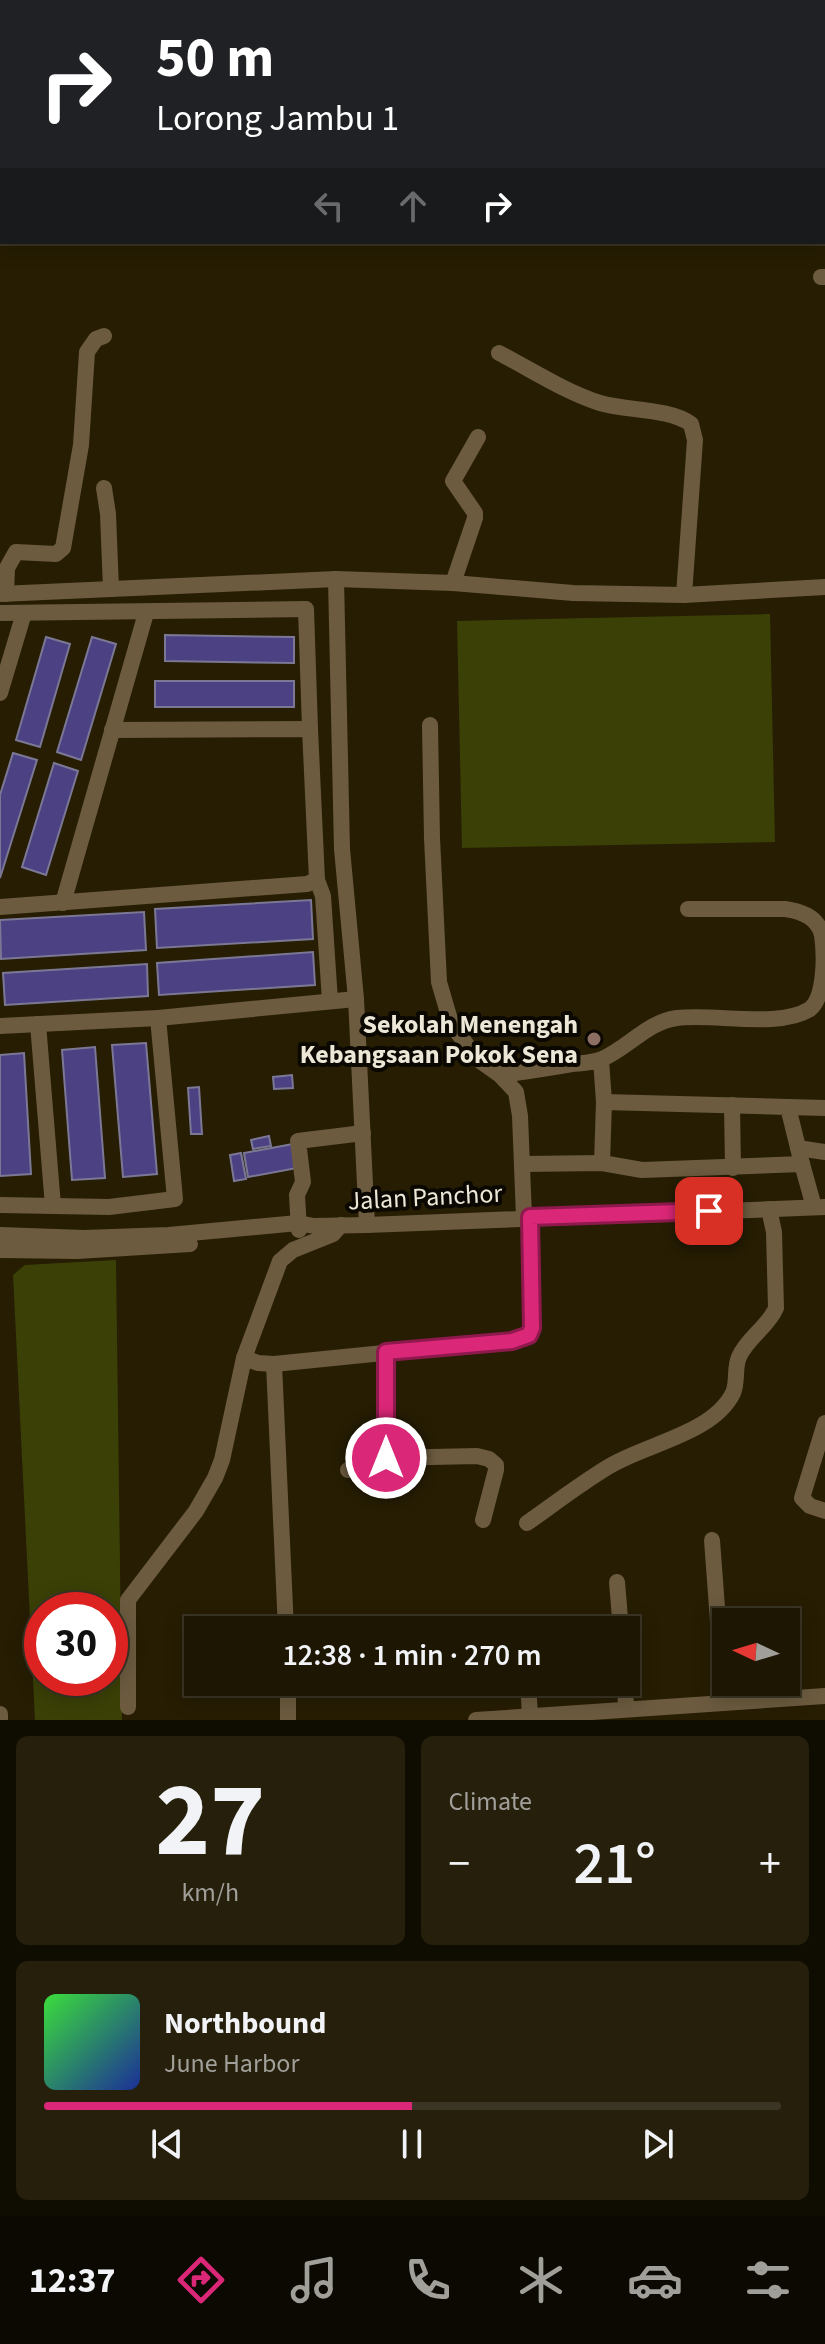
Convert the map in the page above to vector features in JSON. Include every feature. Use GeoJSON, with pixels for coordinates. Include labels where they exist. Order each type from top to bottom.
{"type":"FeatureCollection","features":[{"type":"Feature","properties":{"kind":"street"},"geometry":{"type":"LineString","coordinates":[[104,336],[90,345],[87,352],[81,445],[63,548],[56,554],[16,552],[7,568],[3,594],[336,579],[453,583],[573,593],[684,595],[825,587]]}},
{"type":"Feature","properties":{"kind":"street"},"geometry":{"type":"LineString","coordinates":[[499,353],[583,397],[632,410],[679,417],[691,424],[695,440],[684,595]]}},
{"type":"Feature","properties":{"kind":"street"},"geometry":{"type":"LineString","coordinates":[[453,583],[475,518],[475,513],[453,481],[478,437]]}},
{"type":"Feature","properties":{"kind":"street"},"geometry":{"type":"LineString","coordinates":[[104,488],[111,589]]}},
{"type":"Feature","properties":{"kind":"street"},"geometry":{"type":"LineString","coordinates":[[336,579],[342,849],[356,999],[367,1225]]}},
{"type":"Feature","properties":{"kind":"street"},"geometry":{"type":"LineString","coordinates":[[0,613],[306,609],[317,880],[323,896],[330,1001]]}},
{"type":"Feature","properties":{"kind":"street"},"geometry":{"type":"LineString","coordinates":[[0,693],[24,613]]}},
{"type":"Feature","properties":{"kind":"street"},"geometry":{"type":"LineString","coordinates":[[63,903],[146,613]]}},
{"type":"Feature","properties":{"kind":"street"},"geometry":{"type":"LineString","coordinates":[[244,1358],[274,1364],[512,1341],[529,1335],[532,1328],[527,1217],[516,1092],[500,1075],[476,1058],[451,1023],[439,982],[430,725]]}},
{"type":"Feature","properties":{"kind":"street"},"geometry":{"type":"LineString","coordinates":[[112,730],[310,729]]}},
{"type":"Feature","properties":{"kind":"street"},"geometry":{"type":"LineString","coordinates":[[0,907],[307,884],[317,880]]}},
{"type":"Feature","properties":{"kind":"street"},"geometry":{"type":"LineString","coordinates":[[500,1075],[601,1060],[663,1022],[690,1017],[795,1015],[819,1001],[823,990],[822,933],[810,918],[800,911],[785,909],[688,909]]}},
{"type":"Feature","properties":{"kind":"street"},"geometry":{"type":"LineString","coordinates":[[0,1026],[158,1018],[356,999]]}},
{"type":"Feature","properties":{"kind":"street"},"geometry":{"type":"LineString","coordinates":[[0,1205],[109,1207],[175,1199],[158,1018]]}},
{"type":"Feature","properties":{"kind":"street"},"geometry":{"type":"LineString","coordinates":[[38,1024],[53,1206]]}},
{"type":"Feature","properties":{"kind":"street"},"geometry":{"type":"LineString","coordinates":[[601,1060],[604,1102],[602,1163]]}},
{"type":"Feature","properties":{"kind":"street"},"geometry":{"type":"LineString","coordinates":[[604,1102],[825,1108]]}},
{"type":"Feature","properties":{"kind":"street"},"geometry":{"type":"LineString","coordinates":[[732,1105],[733,1168]]}},
{"type":"Feature","properties":{"kind":"street"},"geometry":{"type":"LineString","coordinates":[[788,1107],[800,1156],[819,1207]]}},
{"type":"Feature","properties":{"kind":"street"},"geometry":{"type":"LineString","coordinates":[[304,1227],[297,1195],[303,1182],[298,1141],[363,1133]]}},
{"type":"Feature","properties":{"kind":"street"},"geometry":{"type":"LineString","coordinates":[[523,1164],[602,1163],[642,1170],[733,1168],[825,1152]]}},
{"type":"Feature","properties":{"kind":"street","name":"Jalan Panchor"},"geometry":{"type":"LineString","coordinates":[[2,1239],[169,1235],[341,1225],[819,1207]]}},
{"type":"Feature","properties":{"kind":"street"},"geometry":{"type":"LineString","coordinates":[[527,1523],[608,1467],[635,1452],[692,1430],[722,1407],[734,1391],[739,1357],[772,1319],[776,1308],[774,1232],[769,1209]]}},
{"type":"Feature","properties":{"kind":"street"},"geometry":{"type":"LineString","coordinates":[[128,1707],[128,1600],[196,1511],[215,1478],[222,1460],[244,1358],[280,1261],[293,1250],[333,1234],[341,1225]]}},
{"type":"Feature","properties":{"kind":"street","name":"Jalan Panchor"},"geometry":{"type":"LineString","coordinates":[[2,1239],[32,1250],[163,1247],[304,1227]]}},
{"type":"Feature","properties":{"kind":"street"},"geometry":{"type":"LineString","coordinates":[[0,1263],[32,1250]]}},
{"type":"Feature","properties":{"kind":"street"},"geometry":{"type":"LineString","coordinates":[[386,1352],[386,1458]]}},
{"type":"Feature","properties":{"kind":"street"},"geometry":{"type":"LineString","coordinates":[[274,1364],[285,1616]]}},
{"type":"Feature","properties":{"kind":"street"},"geometry":{"type":"LineString","coordinates":[[825,1423],[802,1498],[810,1506],[825,1511]]}},
{"type":"Feature","properties":{"kind":"street"},"geometry":{"type":"LineString","coordinates":[[348,1470],[360,1470],[386,1458],[477,1456],[493,1461],[496,1470],[483,1520]]}},
{"type":"Feature","properties":{"kind":"street"},"geometry":{"type":"LineString","coordinates":[[712,1540],[724,1702]]}},
{"type":"Feature","properties":{"kind":"street"},"geometry":{"type":"LineString","coordinates":[[617,1582],[620,1616]]}},
{"type":"Feature","properties":{"kind":"street"},"geometry":{"type":"LineString","coordinates":[[288,1696],[288,1720]]}},
{"type":"Feature","properties":{"kind":"street"},"geometry":{"type":"LineString","coordinates":[[529,1696],[530,1716]]}},
{"type":"Feature","properties":{"kind":"street"},"geometry":{"type":"LineString","coordinates":[[626,1696],[626,1708]]}},
{"type":"Feature","properties":{"kind":"street"},"geometry":{"type":"LineString","coordinates":[[476,1720],[825,1696]]}},
{"type":"Feature","properties":{"kind":"green space"},"geometry":{"type":"Polygon","coordinates":[[[770,614],[775,842],[462,848],[457,621],[770,614]]]}},
{"type":"Feature","properties":{"kind":"green space"},"geometry":{"type":"Polygon","coordinates":[[[116,1260],[120,1592],[29,1592],[13,1275],[25,1265],[116,1260]]]}},
{"type":"Feature","properties":{"kind":"green space"},"geometry":{"type":"Polygon","coordinates":[[[34,1696],[122,1696],[122,1720],[35,1720],[34,1696]]]}},
{"type":"Feature","properties":{"kind":"building"},"geometry":{"type":"Polygon","coordinates":[[[165,635],[294,637],[294,663],[165,661],[165,635]]]}},
{"type":"Feature","properties":{"kind":"building"},"geometry":{"type":"Polygon","coordinates":[[[46,637],[70,644],[40,747],[16,740],[46,637]]]}},
{"type":"Feature","properties":{"kind":"building"},"geometry":{"type":"Polygon","coordinates":[[[92,637],[116,644],[81,760],[57,752],[92,637]]]}},
{"type":"Feature","properties":{"kind":"building"},"geometry":{"type":"Polygon","coordinates":[[[155,681],[294,681],[294,707],[155,707],[155,681]]]}},
{"type":"Feature","properties":{"kind":"building"},"geometry":{"type":"Polygon","coordinates":[[[13,753],[37,760],[0,878],[0,795],[13,753]]]}},
{"type":"Feature","properties":{"kind":"building"},"geometry":{"type":"Polygon","coordinates":[[[54,763],[78,771],[46,875],[22,867],[54,763]]]}},
{"type":"Feature","properties":{"kind":"building"},"geometry":{"type":"Polygon","coordinates":[[[311,900],[313,939],[157,948],[155,909],[311,900]]]}},
{"type":"Feature","properties":{"kind":"building"},"geometry":{"type":"Polygon","coordinates":[[[144,912],[146,950],[1,959],[0,920],[144,912]]]}},
{"type":"Feature","properties":{"kind":"building"},"geometry":{"type":"Polygon","coordinates":[[[313,952],[315,985],[159,995],[157,963],[313,952]]]}},
{"type":"Feature","properties":{"kind":"building"},"geometry":{"type":"Polygon","coordinates":[[[147,964],[148,996],[5,1005],[3,973],[147,964]]]}},
{"type":"Feature","properties":{"kind":"building"},"geometry":{"type":"Polygon","coordinates":[[[146,1043],[157,1174],[123,1177],[112,1045],[146,1043]]]}},
{"type":"Feature","properties":{"kind":"building"},"geometry":{"type":"Polygon","coordinates":[[[95,1047],[105,1178],[72,1180],[62,1050],[95,1047]]]}},
{"type":"Feature","properties":{"kind":"building"},"geometry":{"type":"Polygon","coordinates":[[[24,1053],[31,1174],[0,1176],[0,1055],[24,1053]]]}},
{"type":"Feature","properties":{"kind":"building"},"geometry":{"type":"Polygon","coordinates":[[[292,1075],[293,1088],[274,1089],[273,1077],[292,1075]]]}},
{"type":"Feature","properties":{"kind":"building"},"geometry":{"type":"Polygon","coordinates":[[[199,1087],[202,1134],[191,1134],[188,1088],[199,1087]]]}},
{"type":"Feature","properties":{"kind":"building"},"geometry":{"type":"Polygon","coordinates":[[[269,1136],[271,1146],[253,1149],[251,1140],[269,1136]]]}},
{"type":"Feature","properties":{"kind":"building"},"geometry":{"type":"Polygon","coordinates":[[[293,1144],[297,1168],[248,1177],[244,1153],[293,1144]]]}},
{"type":"Feature","properties":{"kind":"building"},"geometry":{"type":"Polygon","coordinates":[[[241,1153],[246,1179],[234,1181],[230,1155],[241,1153]]]}},
{"type":"Feature","properties":{"kind":"place","name":"Sekolah Menengah Kebangsaan Pokok Sena"},"geometry":{"type":"Point","coordinates":[594,1039]}},
{"type":"Feature","properties":{"kind":"route"},"geometry":{"type":"LineString","coordinates":[[386,1458],[386,1352],[512,1341],[529,1335],[532,1328],[530,1217],[709,1211]]}}]}
